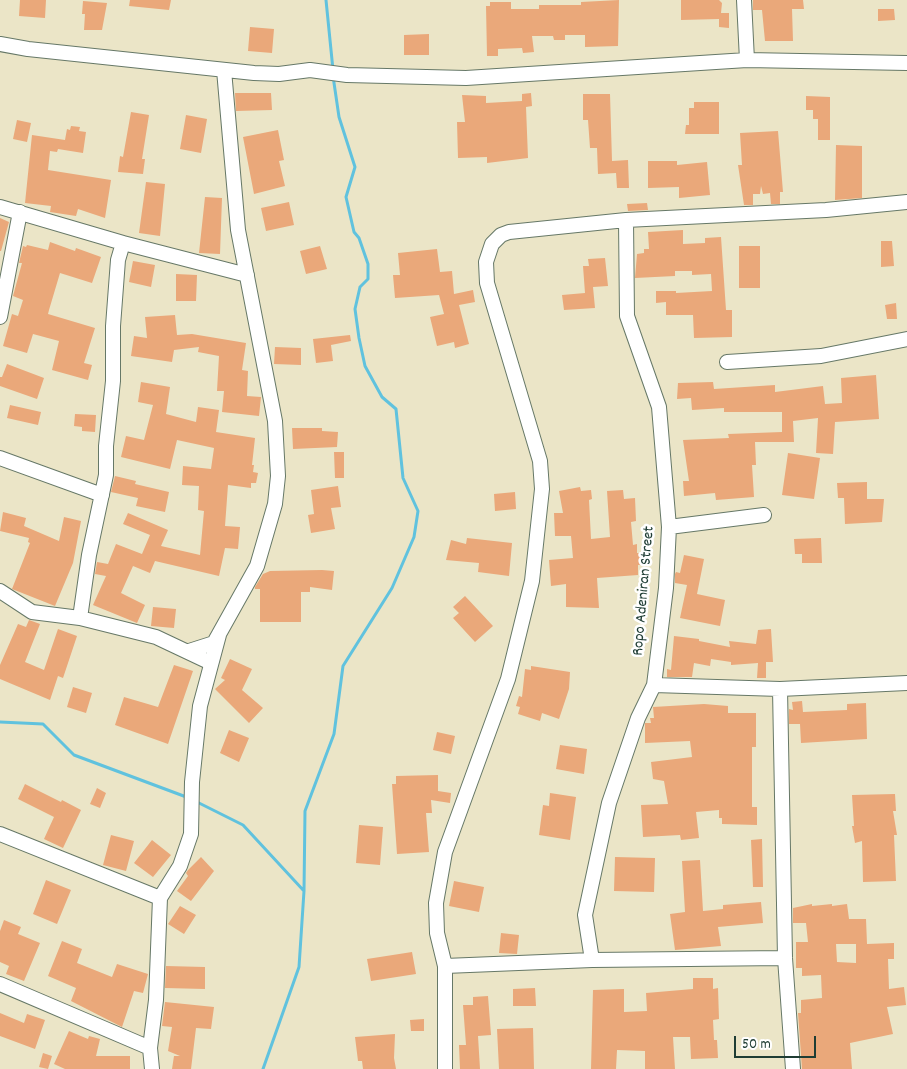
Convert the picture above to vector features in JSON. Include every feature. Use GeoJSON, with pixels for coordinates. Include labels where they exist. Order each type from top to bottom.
{"type":"FeatureCollection","features":[{"type":"Feature","properties":{"kind":"street"},"geometry":{"type":"LineString","coordinates":[[744,0],[747,60]]}},
{"type":"Feature","properties":{"kind":"street"},"geometry":{"type":"LineString","coordinates":[[0,44],[224,70],[278,74],[310,70],[347,75],[466,78],[747,60],[907,62]]}},
{"type":"Feature","properties":{"kind":"street"},"geometry":{"type":"LineString","coordinates":[[152,1069],[150,1048],[156,1000],[160,898],[180,866],[191,834],[192,782],[200,706],[220,634],[240,592],[257,566],[275,504],[278,476],[275,421],[236,213],[224,70]]}},
{"type":"Feature","properties":{"kind":"street"},"geometry":{"type":"LineString","coordinates":[[445,1069],[445,966],[437,933],[436,903],[445,852],[508,679],[532,581],[542,489],[540,461],[488,283],[486,262],[495,239],[509,232],[626,220],[826,210],[907,202]]}},
{"type":"Feature","properties":{"kind":"street"},"geometry":{"type":"LineString","coordinates":[[0,207],[123,244],[247,275]]}},
{"type":"Feature","properties":{"kind":"street"},"geometry":{"type":"LineString","coordinates":[[0,317],[20,212]]}},
{"type":"Feature","properties":{"kind":"street","name":"Ropo Adeniran Street"},"geometry":{"type":"LineString","coordinates":[[592,960],[585,915],[609,803],[638,718],[654,685],[666,588],[669,527],[659,407],[627,316],[626,220]]}},
{"type":"Feature","properties":{"kind":"street"},"geometry":{"type":"LineString","coordinates":[[80,618],[89,555],[106,475],[106,446],[113,382],[113,326],[118,260],[123,244]]}},
{"type":"Feature","properties":{"kind":"street"},"geometry":{"type":"LineString","coordinates":[[727,362],[821,356],[907,339]]}},
{"type":"Feature","properties":{"kind":"street"},"geometry":{"type":"LineString","coordinates":[[0,458],[102,493]]}},
{"type":"Feature","properties":{"kind":"street"},"geometry":{"type":"LineString","coordinates":[[669,527],[764,515]]}},
{"type":"Feature","properties":{"kind":"street"},"geometry":{"type":"LineString","coordinates":[[0,591],[32,612],[80,618],[156,637],[211,663]]}},
{"type":"Feature","properties":{"kind":"street"},"geometry":{"type":"LineString","coordinates":[[189,651],[214,643],[220,634]]}},
{"type":"Feature","properties":{"kind":"street"},"geometry":{"type":"LineString","coordinates":[[654,685],[780,689],[907,683]]}},
{"type":"Feature","properties":{"kind":"street"},"geometry":{"type":"LineString","coordinates":[[780,689],[785,958],[793,1069]]}},
{"type":"Feature","properties":{"kind":"street"},"geometry":{"type":"LineString","coordinates":[[0,834],[160,898]]}},
{"type":"Feature","properties":{"kind":"street"},"geometry":{"type":"LineString","coordinates":[[445,966],[592,960],[785,958]]}},
{"type":"Feature","properties":{"kind":"street"},"geometry":{"type":"LineString","coordinates":[[0,984],[150,1048]]}},
{"type":"Feature","properties":{"kind":"building"},"geometry":{"type":"Polygon","coordinates":[[[20,0],[46,0],[45,18],[19,16],[20,0]]]}},
{"type":"Feature","properties":{"kind":"building"},"geometry":{"type":"Polygon","coordinates":[[[130,0],[171,0],[169,10],[129,6],[130,0]]]}},
{"type":"Feature","properties":{"kind":"building"},"geometry":{"type":"Polygon","coordinates":[[[619,0],[618,46],[585,47],[585,35],[565,35],[565,40],[554,40],[553,36],[532,36],[534,52],[523,53],[522,48],[498,49],[498,56],[487,56],[486,6],[490,6],[490,2],[511,2],[511,9],[539,9],[539,5],[581,5],[581,2],[619,0]]]}},
{"type":"Feature","properties":{"kind":"building"},"geometry":{"type":"Polygon","coordinates":[[[681,0],[719,0],[722,3],[721,13],[729,13],[729,28],[719,27],[719,19],[681,20],[681,0]]]}},
{"type":"Feature","properties":{"kind":"building"},"geometry":{"type":"Polygon","coordinates":[[[753,0],[803,0],[804,9],[792,9],[793,41],[765,41],[762,10],[753,10],[753,0]]]}},
{"type":"Feature","properties":{"kind":"building"},"geometry":{"type":"Polygon","coordinates":[[[83,1],[107,3],[102,30],[84,30],[85,14],[82,14],[83,1]]]}},
{"type":"Feature","properties":{"kind":"building"},"geometry":{"type":"Polygon","coordinates":[[[878,9],[894,9],[895,20],[878,21],[878,9]]]}},
{"type":"Feature","properties":{"kind":"building"},"geometry":{"type":"Polygon","coordinates":[[[250,27],[274,29],[272,53],[248,51],[250,27]]]}},
{"type":"Feature","properties":{"kind":"building"},"geometry":{"type":"Polygon","coordinates":[[[429,34],[429,55],[404,55],[404,35],[429,34]]]}},
{"type":"Feature","properties":{"kind":"building"},"geometry":{"type":"Polygon","coordinates":[[[235,93],[271,93],[272,110],[236,111],[235,93]]]}},
{"type":"Feature","properties":{"kind":"building"},"geometry":{"type":"Polygon","coordinates":[[[531,93],[532,106],[526,107],[528,158],[487,163],[487,157],[458,158],[457,122],[465,122],[462,95],[486,96],[486,103],[522,101],[522,94],[531,93]]]}},
{"type":"Feature","properties":{"kind":"building"},"geometry":{"type":"Polygon","coordinates":[[[583,94],[610,94],[612,161],[628,160],[629,188],[617,188],[616,173],[598,174],[597,148],[590,148],[588,120],[583,120],[583,94]]]}},
{"type":"Feature","properties":{"kind":"building"},"geometry":{"type":"Polygon","coordinates":[[[806,96],[830,97],[830,140],[818,140],[818,119],[813,119],[813,110],[806,110],[806,96]]]}},
{"type":"Feature","properties":{"kind":"building"},"geometry":{"type":"Polygon","coordinates":[[[694,102],[719,102],[719,134],[685,134],[686,125],[689,125],[689,108],[694,108],[694,102]]]}},
{"type":"Feature","properties":{"kind":"building"},"geometry":{"type":"Polygon","coordinates":[[[131,112],[149,115],[142,159],[145,159],[143,174],[118,172],[120,156],[123,157],[131,112]]]}},
{"type":"Feature","properties":{"kind":"building"},"geometry":{"type":"Polygon","coordinates":[[[186,115],[207,119],[201,153],[180,149],[186,115]]]}},
{"type":"Feature","properties":{"kind":"building"},"geometry":{"type":"Polygon","coordinates":[[[17,120],[31,123],[27,142],[13,139],[17,120]]]}},
{"type":"Feature","properties":{"kind":"building"},"geometry":{"type":"Polygon","coordinates":[[[71,126],[80,127],[79,131],[86,132],[83,153],[58,149],[57,152],[50,151],[48,170],[111,180],[105,218],[78,209],[76,216],[50,212],[51,206],[25,203],[32,135],[65,140],[67,129],[70,130],[71,126]]]}},
{"type":"Feature","properties":{"kind":"building"},"geometry":{"type":"Polygon","coordinates":[[[278,130],[284,160],[279,161],[285,186],[254,194],[243,137],[278,130]]]}},
{"type":"Feature","properties":{"kind":"building"},"geometry":{"type":"Polygon","coordinates":[[[778,131],[783,192],[780,192],[780,204],[771,204],[770,193],[763,194],[761,186],[760,194],[753,194],[753,205],[744,205],[738,165],[742,165],[740,133],[778,131]]]}},
{"type":"Feature","properties":{"kind":"building"},"geometry":{"type":"Polygon","coordinates":[[[836,145],[862,146],[862,198],[835,200],[836,145]]]}},
{"type":"Feature","properties":{"kind":"building"},"geometry":{"type":"Polygon","coordinates":[[[648,161],[677,161],[677,165],[707,162],[710,195],[679,198],[679,187],[648,188],[648,161]]]}},
{"type":"Feature","properties":{"kind":"building"},"geometry":{"type":"Polygon","coordinates":[[[146,182],[165,184],[160,236],[139,233],[146,182]]]}},
{"type":"Feature","properties":{"kind":"building"},"geometry":{"type":"Polygon","coordinates":[[[205,197],[222,198],[220,254],[199,253],[205,197]]]}},
{"type":"Feature","properties":{"kind":"building"},"geometry":{"type":"Polygon","coordinates":[[[289,202],[294,225],[266,231],[261,208],[289,202]]]}},
{"type":"Feature","properties":{"kind":"building"},"geometry":{"type":"Polygon","coordinates":[[[647,203],[648,210],[628,211],[627,204],[647,203]]]}},
{"type":"Feature","properties":{"kind":"building"},"geometry":{"type":"Polygon","coordinates":[[[0,218],[9,222],[1,251],[0,251],[0,218]]]}},
{"type":"Feature","properties":{"kind":"building"},"geometry":{"type":"Polygon","coordinates":[[[683,230],[683,244],[705,243],[705,238],[721,237],[726,310],[732,310],[732,337],[694,338],[693,315],[666,315],[666,302],[656,303],[656,291],[676,291],[676,293],[712,291],[711,274],[692,275],[692,271],[675,271],[675,276],[635,278],[637,254],[644,253],[644,249],[649,249],[648,232],[683,230]]]}},
{"type":"Feature","properties":{"kind":"building"},"geometry":{"type":"Polygon","coordinates":[[[881,241],[892,241],[894,266],[881,267],[881,241]]]}},
{"type":"Feature","properties":{"kind":"building"},"geometry":{"type":"Polygon","coordinates":[[[50,242],[75,251],[76,248],[101,257],[92,283],[60,273],[48,314],[95,328],[84,363],[92,365],[88,380],[52,370],[59,341],[33,334],[27,353],[3,346],[12,314],[18,316],[23,300],[13,296],[22,263],[19,263],[23,246],[26,247],[27,245],[48,250],[50,242]]]}},
{"type":"Feature","properties":{"kind":"building"},"geometry":{"type":"Polygon","coordinates":[[[320,246],[327,269],[306,274],[300,251],[320,246]]]}},
{"type":"Feature","properties":{"kind":"building"},"geometry":{"type":"Polygon","coordinates":[[[739,246],[760,246],[760,288],[739,288],[739,246]]]}},
{"type":"Feature","properties":{"kind":"building"},"geometry":{"type":"Polygon","coordinates":[[[437,249],[440,272],[452,271],[454,294],[473,290],[475,302],[459,305],[469,344],[455,348],[454,342],[437,346],[430,317],[444,314],[439,295],[395,298],[393,275],[400,275],[398,253],[437,249]]]}},
{"type":"Feature","properties":{"kind":"building"},"geometry":{"type":"Polygon","coordinates":[[[605,258],[608,286],[593,287],[595,308],[564,310],[562,295],[585,293],[583,266],[589,266],[588,259],[605,258]]]}},
{"type":"Feature","properties":{"kind":"building"},"geometry":{"type":"Polygon","coordinates":[[[133,261],[155,265],[151,287],[129,282],[133,261]]]}},
{"type":"Feature","properties":{"kind":"building"},"geometry":{"type":"Polygon","coordinates":[[[176,274],[197,275],[196,301],[176,301],[176,274]]]}},
{"type":"Feature","properties":{"kind":"building"},"geometry":{"type":"Polygon","coordinates":[[[896,303],[897,319],[887,319],[885,305],[896,303]]]}},
{"type":"Feature","properties":{"kind":"building"},"geometry":{"type":"Polygon","coordinates":[[[175,315],[177,335],[192,334],[246,343],[242,370],[248,371],[247,396],[261,397],[259,416],[222,412],[224,391],[217,391],[219,356],[198,352],[199,347],[174,350],[172,362],[131,356],[134,336],[147,338],[145,317],[175,315]]]}},
{"type":"Feature","properties":{"kind":"building"},"geometry":{"type":"Polygon","coordinates":[[[350,335],[351,341],[331,345],[333,361],[316,363],[313,339],[350,335]]]}},
{"type":"Feature","properties":{"kind":"building"},"geometry":{"type":"Polygon","coordinates":[[[275,347],[301,348],[301,365],[274,364],[275,347]]]}},
{"type":"Feature","properties":{"kind":"building"},"geometry":{"type":"Polygon","coordinates":[[[7,364],[44,378],[37,399],[0,386],[0,377],[2,377],[7,364]]]}},
{"type":"Feature","properties":{"kind":"building"},"geometry":{"type":"Polygon","coordinates":[[[876,375],[879,419],[835,422],[833,454],[816,453],[818,418],[793,421],[794,442],[755,442],[756,465],[752,465],[754,497],[716,500],[715,493],[684,496],[683,481],[689,481],[683,440],[729,438],[728,434],[782,432],[782,412],[724,412],[724,408],[692,410],[691,398],[677,399],[678,383],[713,382],[714,389],[775,385],[775,392],[823,386],[825,404],[842,403],[841,378],[876,375]]]}},
{"type":"Feature","properties":{"kind":"building"},"geometry":{"type":"Polygon","coordinates":[[[141,382],[170,387],[166,414],[196,422],[198,407],[219,410],[216,432],[255,438],[252,465],[254,465],[253,472],[258,473],[256,483],[251,483],[251,488],[228,485],[225,526],[240,527],[238,549],[225,548],[219,576],[155,561],[150,573],[133,566],[121,593],[145,605],[137,623],[93,605],[106,576],[95,574],[97,562],[108,564],[116,544],[142,554],[150,535],[123,524],[128,513],[168,530],[161,546],[200,555],[204,511],[198,510],[199,486],[182,485],[183,466],[211,469],[214,448],[177,440],[170,469],[121,457],[126,436],[144,440],[153,405],[138,402],[141,382]]]}},
{"type":"Feature","properties":{"kind":"building"},"geometry":{"type":"Polygon","coordinates":[[[10,405],[41,412],[38,425],[7,418],[10,405]]]}},
{"type":"Feature","properties":{"kind":"building"},"geometry":{"type":"Polygon","coordinates":[[[75,414],[96,415],[95,432],[82,431],[82,427],[74,426],[75,414]]]}},
{"type":"Feature","properties":{"kind":"building"},"geometry":{"type":"Polygon","coordinates":[[[292,428],[322,428],[322,431],[338,432],[337,447],[293,449],[292,428]]]}},
{"type":"Feature","properties":{"kind":"building"},"geometry":{"type":"Polygon","coordinates":[[[334,452],[344,452],[344,478],[335,478],[334,452]]]}},
{"type":"Feature","properties":{"kind":"building"},"geometry":{"type":"Polygon","coordinates":[[[788,453],[820,458],[814,499],[782,495],[788,453]]]}},
{"type":"Feature","properties":{"kind":"building"},"geometry":{"type":"Polygon","coordinates":[[[115,476],[136,481],[135,484],[169,492],[165,512],[136,506],[138,498],[111,492],[115,476]]]}},
{"type":"Feature","properties":{"kind":"building"},"geometry":{"type":"Polygon","coordinates":[[[867,482],[867,499],[884,499],[882,522],[845,524],[844,498],[838,498],[837,483],[867,482]]]}},
{"type":"Feature","properties":{"kind":"building"},"geometry":{"type":"Polygon","coordinates":[[[338,486],[341,507],[331,508],[335,529],[311,533],[308,515],[314,514],[311,490],[338,486]]]}},
{"type":"Feature","properties":{"kind":"building"},"geometry":{"type":"Polygon","coordinates":[[[580,487],[581,491],[591,490],[592,499],[589,500],[591,539],[610,537],[607,491],[623,490],[624,499],[635,498],[636,521],[631,522],[633,545],[637,544],[637,553],[644,553],[644,565],[638,565],[638,575],[597,578],[599,608],[566,607],[566,584],[551,586],[549,560],[573,558],[571,536],[555,536],[554,513],[563,513],[559,491],[580,487]]]}},
{"type":"Feature","properties":{"kind":"building"},"geometry":{"type":"Polygon","coordinates":[[[515,492],[516,509],[495,511],[494,494],[515,492]]]}},
{"type":"Feature","properties":{"kind":"building"},"geometry":{"type":"Polygon","coordinates":[[[3,512],[26,518],[24,526],[59,541],[64,517],[81,521],[73,563],[55,606],[12,589],[30,543],[28,542],[29,538],[0,531],[3,512]]]}},
{"type":"Feature","properties":{"kind":"building"},"geometry":{"type":"Polygon","coordinates":[[[467,538],[512,543],[509,576],[478,572],[479,563],[446,560],[451,540],[466,544],[467,538]]]}},
{"type":"Feature","properties":{"kind":"building"},"geometry":{"type":"Polygon","coordinates":[[[821,538],[822,563],[802,563],[802,554],[795,554],[794,539],[821,538]]]}},
{"type":"Feature","properties":{"kind":"building"},"geometry":{"type":"Polygon","coordinates":[[[684,555],[704,559],[697,594],[725,600],[720,626],[680,618],[687,585],[675,583],[675,574],[676,572],[680,573],[684,555]]]}},
{"type":"Feature","properties":{"kind":"building"},"geometry":{"type":"Polygon","coordinates":[[[270,571],[334,571],[332,590],[310,587],[310,592],[301,592],[301,622],[260,622],[260,589],[255,589],[255,587],[263,574],[270,571]]]}},
{"type":"Feature","properties":{"kind":"building"},"geometry":{"type":"Polygon","coordinates":[[[465,596],[493,626],[475,642],[453,618],[459,613],[453,607],[465,596]]]}},
{"type":"Feature","properties":{"kind":"building"},"geometry":{"type":"Polygon","coordinates":[[[153,607],[176,609],[174,628],[151,626],[153,607]]]}},
{"type":"Feature","properties":{"kind":"building"},"geometry":{"type":"Polygon","coordinates":[[[29,620],[40,624],[25,662],[44,670],[58,629],[77,636],[63,678],[58,676],[50,700],[0,679],[0,665],[18,624],[26,627],[29,620]]]}},
{"type":"Feature","properties":{"kind":"building"},"geometry":{"type":"Polygon","coordinates":[[[771,629],[773,662],[766,662],[766,678],[757,678],[758,663],[731,665],[731,662],[711,659],[710,666],[694,663],[692,677],[667,677],[667,669],[671,670],[674,636],[699,639],[699,641],[730,647],[729,641],[756,644],[758,630],[771,629]]]}},
{"type":"Feature","properties":{"kind":"building"},"geometry":{"type":"Polygon","coordinates":[[[230,659],[252,669],[242,690],[263,708],[249,723],[215,689],[225,680],[221,678],[230,659]]]}},
{"type":"Feature","properties":{"kind":"building"},"geometry":{"type":"Polygon","coordinates":[[[174,665],[193,671],[168,744],[115,725],[124,697],[158,707],[174,665]]]}},
{"type":"Feature","properties":{"kind":"building"},"geometry":{"type":"Polygon","coordinates":[[[531,666],[570,672],[569,689],[559,719],[542,713],[540,721],[518,714],[520,707],[516,706],[519,696],[522,697],[525,669],[531,670],[531,666]]]}},
{"type":"Feature","properties":{"kind":"building"},"geometry":{"type":"Polygon","coordinates":[[[73,687],[92,693],[86,713],[67,707],[73,687]]]}},
{"type":"Feature","properties":{"kind":"building"},"geometry":{"type":"Polygon","coordinates":[[[802,701],[803,712],[847,710],[847,704],[866,703],[867,739],[801,743],[800,724],[789,724],[789,709],[793,710],[792,702],[802,701]]]}},
{"type":"Feature","properties":{"kind":"building"},"geometry":{"type":"Polygon","coordinates":[[[704,704],[728,706],[728,713],[756,713],[756,747],[752,747],[752,807],[757,807],[757,825],[722,824],[722,818],[719,818],[719,810],[696,812],[699,838],[681,840],[680,835],[643,837],[641,805],[668,804],[664,781],[653,779],[651,762],[692,757],[690,741],[645,743],[645,723],[651,723],[650,718],[654,718],[653,707],[704,704]]]}},
{"type":"Feature","properties":{"kind":"building"},"geometry":{"type":"Polygon","coordinates":[[[229,730],[249,738],[239,762],[220,753],[229,730]]]}},
{"type":"Feature","properties":{"kind":"building"},"geometry":{"type":"Polygon","coordinates":[[[437,732],[455,736],[451,754],[433,750],[437,732]]]}},
{"type":"Feature","properties":{"kind":"building"},"geometry":{"type":"Polygon","coordinates":[[[560,745],[587,749],[584,774],[556,769],[560,745]]]}},
{"type":"Feature","properties":{"kind":"building"},"geometry":{"type":"Polygon","coordinates":[[[438,775],[438,791],[451,793],[450,803],[431,800],[432,813],[426,813],[429,852],[397,854],[392,784],[396,784],[396,776],[438,775]]]}},
{"type":"Feature","properties":{"kind":"building"},"geometry":{"type":"Polygon","coordinates":[[[25,784],[81,810],[63,848],[44,839],[54,817],[18,799],[25,784]]]}},
{"type":"Feature","properties":{"kind":"building"},"geometry":{"type":"Polygon","coordinates":[[[97,788],[106,793],[100,808],[90,804],[97,788]]]}},
{"type":"Feature","properties":{"kind":"building"},"geometry":{"type":"Polygon","coordinates":[[[550,793],[576,797],[570,840],[539,835],[543,805],[549,806],[550,793]]]}},
{"type":"Feature","properties":{"kind":"building"},"geometry":{"type":"Polygon","coordinates":[[[895,794],[896,811],[893,811],[897,835],[894,835],[896,881],[863,882],[862,841],[855,843],[852,826],[854,826],[852,795],[895,794]]]}},
{"type":"Feature","properties":{"kind":"building"},"geometry":{"type":"Polygon","coordinates":[[[359,825],[383,827],[380,865],[356,863],[359,825]]]}},
{"type":"Feature","properties":{"kind":"building"},"geometry":{"type":"Polygon","coordinates":[[[111,835],[134,841],[126,871],[103,865],[111,835]]]}},
{"type":"Feature","properties":{"kind":"building"},"geometry":{"type":"Polygon","coordinates":[[[762,839],[763,887],[753,887],[751,840],[762,839]]]}},
{"type":"Feature","properties":{"kind":"building"},"geometry":{"type":"Polygon","coordinates":[[[152,840],[171,855],[153,877],[134,863],[152,840]]]}},
{"type":"Feature","properties":{"kind":"building"},"geometry":{"type":"Polygon","coordinates":[[[201,857],[214,871],[191,901],[177,891],[188,876],[186,873],[188,870],[201,857]]]}},
{"type":"Feature","properties":{"kind":"building"},"geometry":{"type":"Polygon","coordinates":[[[615,857],[655,858],[654,892],[614,891],[615,857]]]}},
{"type":"Feature","properties":{"kind":"building"},"geometry":{"type":"Polygon","coordinates":[[[700,860],[703,911],[723,909],[723,905],[761,902],[763,923],[718,927],[721,946],[675,950],[670,914],[685,912],[682,861],[700,860]]]}},
{"type":"Feature","properties":{"kind":"building"},"geometry":{"type":"Polygon","coordinates":[[[46,880],[71,890],[57,924],[33,914],[46,880]]]}},
{"type":"Feature","properties":{"kind":"building"},"geometry":{"type":"Polygon","coordinates":[[[454,881],[484,887],[479,912],[449,906],[454,881]]]}},
{"type":"Feature","properties":{"kind":"building"},"geometry":{"type":"Polygon","coordinates":[[[812,904],[812,906],[832,904],[832,906],[847,904],[849,919],[866,919],[867,944],[894,943],[894,959],[888,959],[889,989],[904,987],[906,1005],[887,1007],[893,1034],[850,1043],[852,1069],[802,1069],[798,1013],[801,1013],[801,1000],[822,998],[821,975],[802,976],[802,968],[796,968],[796,942],[808,942],[806,923],[793,923],[793,908],[812,904]],[[836,944],[837,962],[856,963],[856,944],[836,944]]]}},
{"type":"Feature","properties":{"kind":"building"},"geometry":{"type":"Polygon","coordinates":[[[180,906],[196,915],[184,934],[168,924],[180,906]]]}},
{"type":"Feature","properties":{"kind":"building"},"geometry":{"type":"Polygon","coordinates":[[[4,920],[21,927],[18,934],[40,943],[24,981],[6,974],[9,966],[0,962],[0,931],[4,920]]]}},
{"type":"Feature","properties":{"kind":"building"},"geometry":{"type":"Polygon","coordinates":[[[501,933],[519,935],[517,954],[499,953],[501,933]]]}},
{"type":"Feature","properties":{"kind":"building"},"geometry":{"type":"Polygon","coordinates":[[[62,941],[82,949],[77,963],[112,977],[117,964],[148,974],[143,993],[134,991],[122,1027],[71,1001],[76,988],[48,976],[62,941]]]}},
{"type":"Feature","properties":{"kind":"building"},"geometry":{"type":"Polygon","coordinates":[[[412,952],[416,974],[371,981],[367,959],[412,952]]]}},
{"type":"Feature","properties":{"kind":"building"},"geometry":{"type":"Polygon","coordinates":[[[166,966],[205,967],[205,989],[165,988],[166,966]]]}},
{"type":"Feature","properties":{"kind":"building"},"geometry":{"type":"Polygon","coordinates":[[[693,978],[713,978],[713,989],[718,988],[719,1019],[713,1020],[714,1040],[717,1040],[718,1058],[691,1059],[690,1037],[673,1037],[675,1069],[645,1069],[645,1051],[617,1050],[616,1069],[591,1069],[593,990],[624,989],[624,1012],[647,1011],[646,993],[693,989],[693,978]]]}},
{"type":"Feature","properties":{"kind":"building"},"geometry":{"type":"Polygon","coordinates":[[[535,988],[536,1006],[513,1006],[513,989],[535,988]]]}},
{"type":"Feature","properties":{"kind":"building"},"geometry":{"type":"Polygon","coordinates":[[[488,996],[491,1035],[478,1036],[480,1069],[460,1069],[459,1045],[466,1045],[463,1005],[473,1005],[473,997],[488,996]]]}},
{"type":"Feature","properties":{"kind":"building"},"geometry":{"type":"Polygon","coordinates":[[[165,1002],[214,1007],[211,1029],[196,1028],[191,1069],[172,1069],[174,1056],[180,1056],[168,1051],[172,1027],[162,1026],[165,1002]]]}},
{"type":"Feature","properties":{"kind":"building"},"geometry":{"type":"Polygon","coordinates":[[[0,1013],[24,1023],[27,1014],[45,1020],[35,1049],[0,1036],[0,1013]]]}},
{"type":"Feature","properties":{"kind":"building"},"geometry":{"type":"Polygon","coordinates":[[[424,1019],[424,1031],[411,1031],[410,1020],[424,1019]]]}},
{"type":"Feature","properties":{"kind":"building"},"geometry":{"type":"Polygon","coordinates":[[[533,1028],[534,1069],[499,1069],[497,1029],[533,1028]]]}},
{"type":"Feature","properties":{"kind":"building"},"geometry":{"type":"Polygon","coordinates":[[[69,1031],[88,1039],[89,1036],[100,1039],[96,1056],[130,1056],[130,1069],[65,1069],[54,1064],[69,1031]]]}},
{"type":"Feature","properties":{"kind":"building"},"geometry":{"type":"Polygon","coordinates":[[[395,1034],[394,1058],[396,1069],[363,1069],[362,1061],[358,1061],[355,1037],[395,1034]]]}},
{"type":"Feature","properties":{"kind":"building"},"geometry":{"type":"Polygon","coordinates":[[[43,1053],[52,1056],[48,1069],[39,1067],[43,1053]]]}},
{"type":"Feature","properties":{"kind":"waterway"},"geometry":{"type":"LineString","coordinates":[[326,0],[333,70]]}},
{"type":"Feature","properties":{"kind":"waterway"},"geometry":{"type":"LineString","coordinates":[[263,1069],[299,967],[304,891],[305,811],[334,734],[343,666],[392,588],[414,537],[418,511],[403,478],[396,409],[382,397],[365,366],[359,338],[355,309],[360,287],[368,279],[368,264],[359,238],[354,232],[346,197],[355,167],[339,117],[333,76]]}},
{"type":"Feature","properties":{"kind":"waterway"},"geometry":{"type":"LineString","coordinates":[[0,722],[43,724],[74,755],[189,798]]}},
{"type":"Feature","properties":{"kind":"waterway"},"geometry":{"type":"LineString","coordinates":[[197,802],[243,825],[304,891]]}}]}
